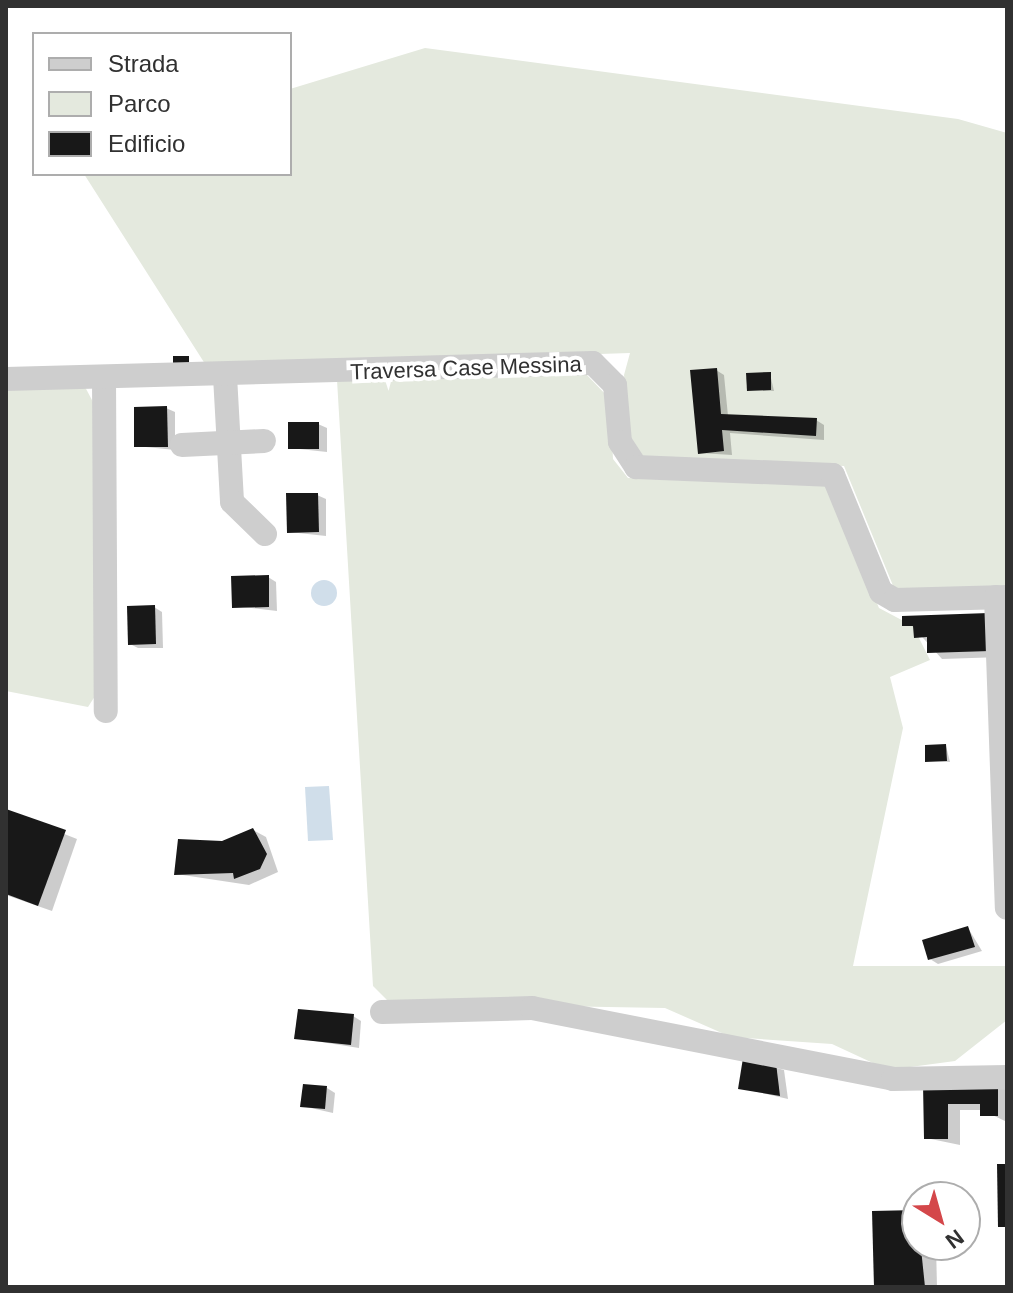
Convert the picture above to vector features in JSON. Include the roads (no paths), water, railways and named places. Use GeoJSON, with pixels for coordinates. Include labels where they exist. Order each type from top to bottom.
{"type":"FeatureCollection","features":[{"type":"Feature","properties":{"kind":"street","name":"Traversa Case Messina"},"geometry":{"type":"LineString","coordinates":[[6,379],[600,365],[615,385],[620,442],[636,467],[833,475],[881,592],[895,600],[1002,597]]}},
{"type":"Feature","properties":{"kind":"street"},"geometry":{"type":"LineString","coordinates":[[225,376],[232,502],[265,534]]}},
{"type":"Feature","properties":{"kind":"street"},"geometry":{"type":"LineString","coordinates":[[104,377],[106,711]]}},
{"type":"Feature","properties":{"kind":"street"},"geometry":{"type":"LineString","coordinates":[[182,445],[264,441]]}},
{"type":"Feature","properties":{"kind":"street"},"geometry":{"type":"LineString","coordinates":[[1002,597],[1007,908]]}},
{"type":"Feature","properties":{"kind":"street"},"geometry":{"type":"LineString","coordinates":[[382,1012],[532,1008],[893,1079],[1007,1077]]}}]}
